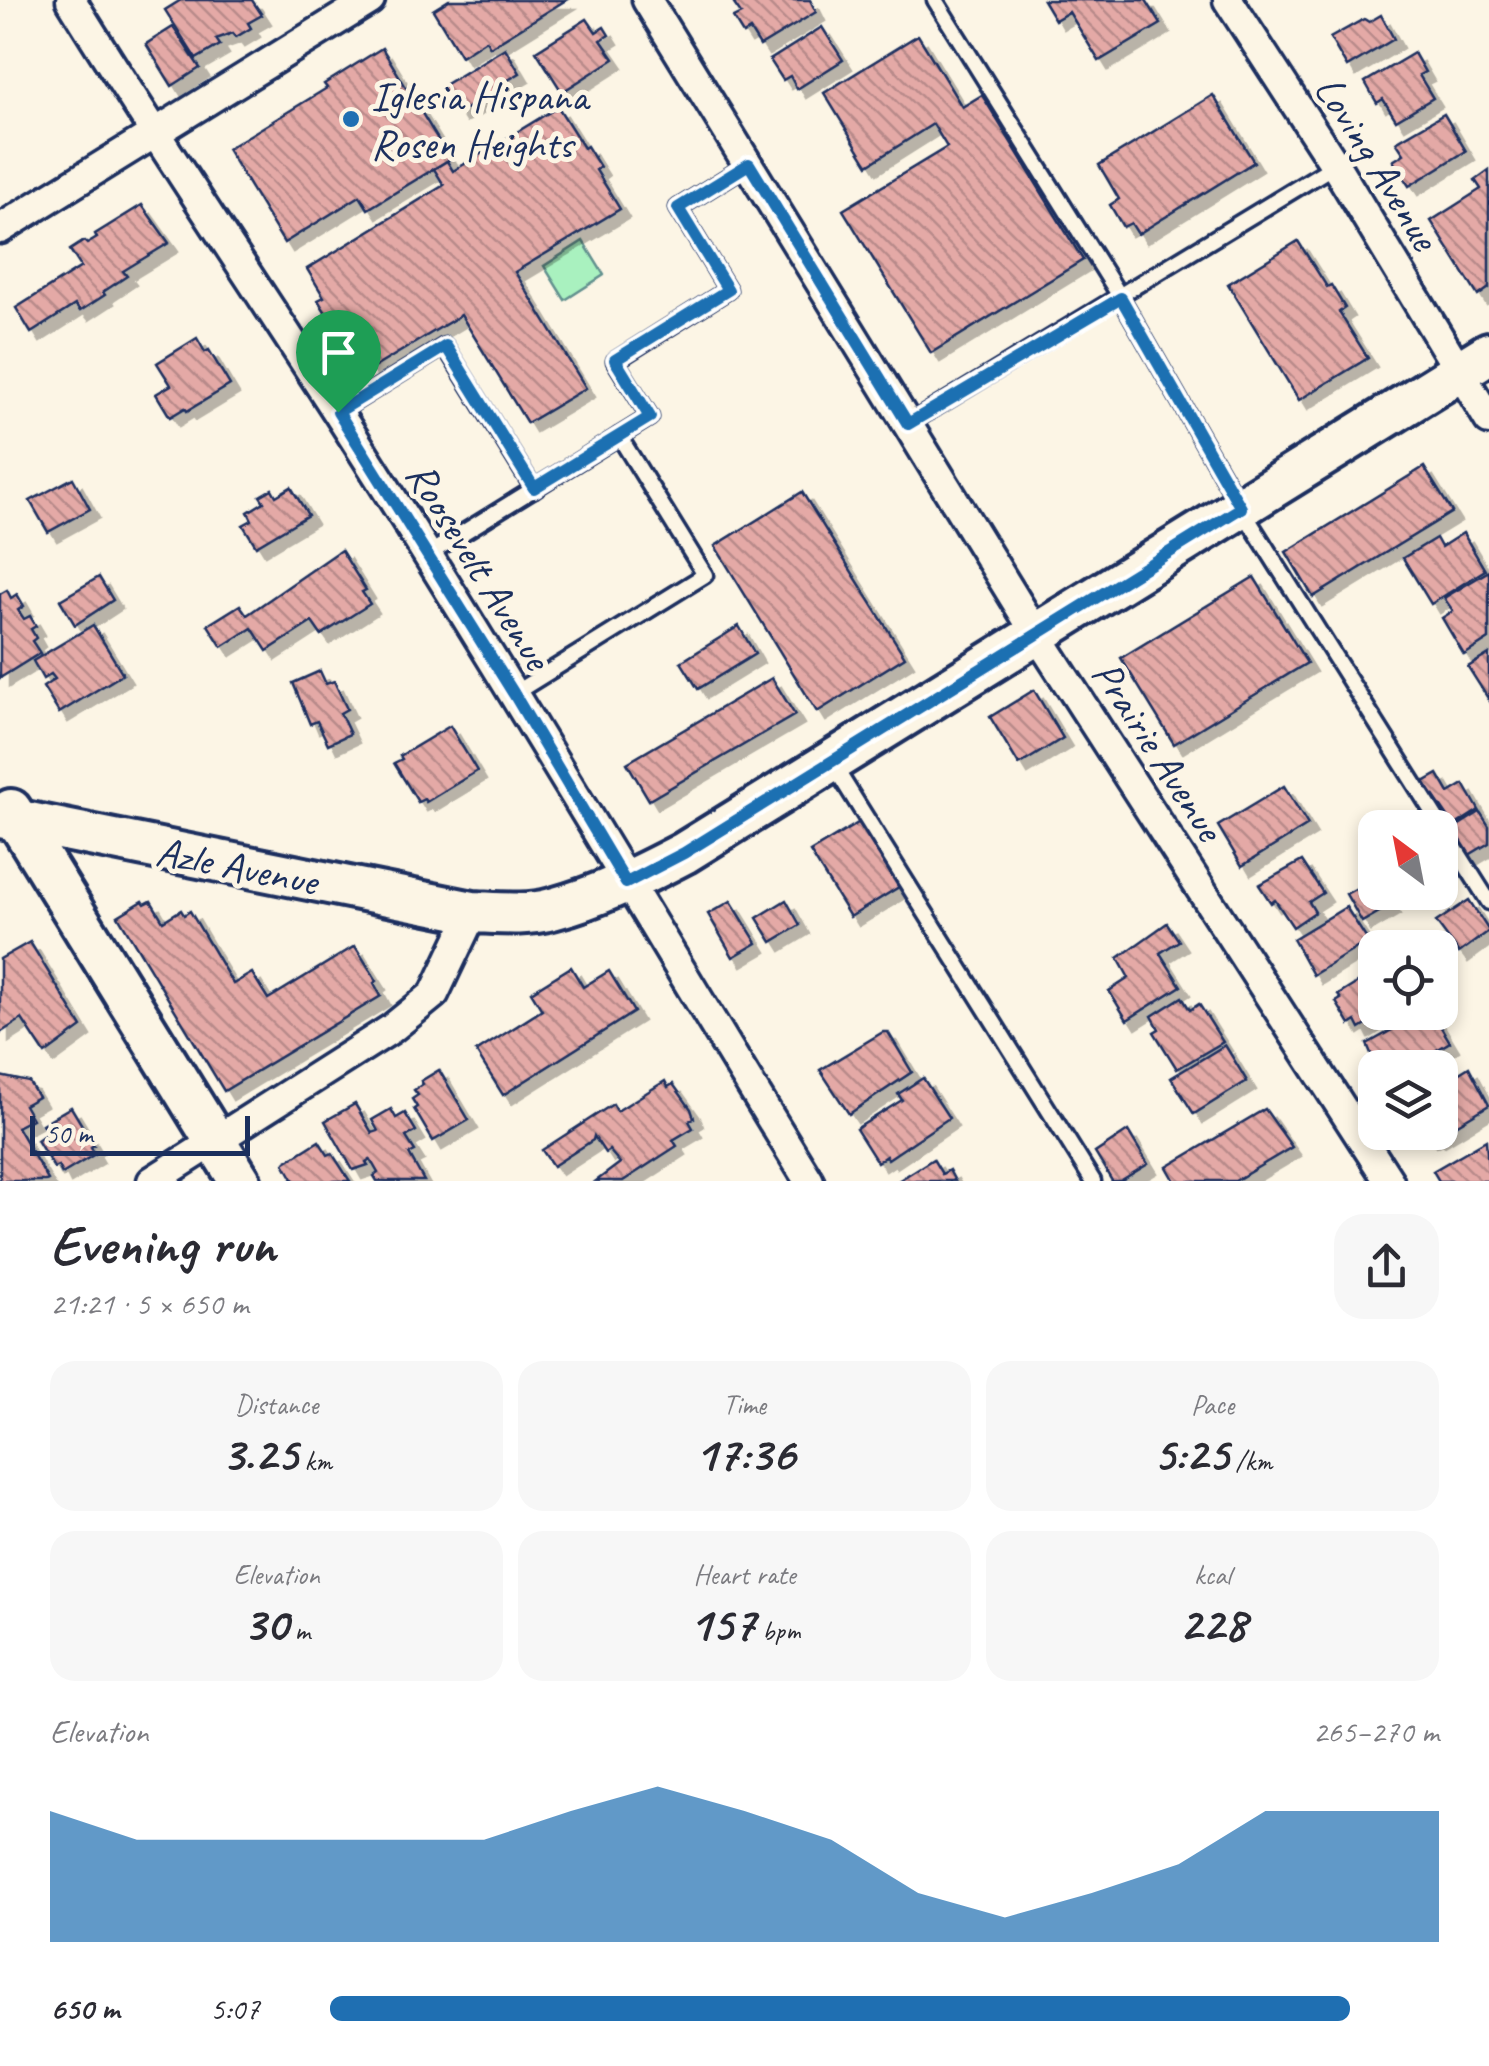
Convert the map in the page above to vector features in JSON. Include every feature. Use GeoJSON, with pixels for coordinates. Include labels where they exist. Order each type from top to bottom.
{"type":"FeatureCollection","features":[{"type":"Feature","properties":{"kind":"street","name":"Roosevelt Avenue"},"geometry":{"type":"LineString","coordinates":[[71,0],[154,136],[338,412],[809,1181]]}},
{"type":"Feature","properties":{"kind":"street","name":"Prairie Avenue"},"geometry":{"type":"LineString","coordinates":[[648,0],[1038,635],[1389,1181]]}},
{"type":"Feature","properties":{"kind":"street","name":"Loving Avenue"},"geometry":{"type":"LineString","coordinates":[[1228,0],[1334,165],[1474,362],[1489,420]]}},
{"type":"Feature","properties":{"kind":"street"},"geometry":{"type":"LineString","coordinates":[[0,229],[363,2]]}},
{"type":"Feature","properties":{"kind":"street","name":"Azle Avenue"},"geometry":{"type":"LineString","coordinates":[[6,810],[473,912],[552,909],[626,883],[684,853],[1474,362]]}},
{"type":"Feature","properties":{"kind":"street"},"geometry":{"type":"LineString","coordinates":[[6,810],[240,1181]]}},
{"type":"Feature","properties":{"kind":"street"},"geometry":{"type":"LineString","coordinates":[[152,1181],[390,1029],[434,994],[473,912]]}},
{"type":"Feature","properties":{"kind":"lane"},"geometry":{"type":"LineString","coordinates":[[935,0],[1121,298],[1241,508],[1489,902]]}},
{"type":"Feature","properties":{"kind":"lane"},"geometry":{"type":"LineString","coordinates":[[427,555],[650,417],[615,360],[728,290],[678,208],[749,164]]}},
{"type":"Feature","properties":{"kind":"lane"},"geometry":{"type":"LineString","coordinates":[[908,424],[1334,165]]}},
{"type":"Feature","properties":{"kind":"lane"},"geometry":{"type":"LineString","coordinates":[[338,412],[446,346],[534,488]]}},
{"type":"Feature","properties":{"kind":"lane"},"geometry":{"type":"LineString","coordinates":[[514,694],[705,575],[619,436]]}},
{"type":"Feature","properties":{"kind":"lane"},"geometry":{"type":"LineString","coordinates":[[832,762],[1093,1181]]}},
{"type":"Feature","properties":{"kind":"green space"},"geometry":{"type":"Polygon","coordinates":[[[583,241],[604,275],[565,300],[544,266],[583,241]]]}},
{"type":"Feature","properties":{"kind":"building"},"geometry":{"type":"Polygon","coordinates":[[[181,0],[252,0],[262,15],[236,37],[233,33],[216,39],[220,45],[196,59],[165,10],[181,0]]]}},
{"type":"Feature","properties":{"kind":"building"},"geometry":{"type":"Polygon","coordinates":[[[449,0],[566,0],[490,47],[486,40],[461,56],[433,10],[449,0]]]}},
{"type":"Feature","properties":{"kind":"building"},"geometry":{"type":"Polygon","coordinates":[[[740,0],[810,0],[816,12],[760,46],[750,30],[743,34],[733,18],[741,14],[734,4],[740,0]]]}},
{"type":"Feature","properties":{"kind":"building"},"geometry":{"type":"Polygon","coordinates":[[[1043,0],[1146,0],[1161,24],[1099,61],[1069,12],[1055,20],[1043,0]]]}},
{"type":"Feature","properties":{"kind":"building"},"geometry":{"type":"Polygon","coordinates":[[[1381,15],[1394,39],[1347,67],[1330,38],[1364,19],[1369,22],[1381,15]]]}},
{"type":"Feature","properties":{"kind":"building"},"geometry":{"type":"Polygon","coordinates":[[[587,19],[596,32],[604,27],[609,35],[601,40],[614,59],[562,92],[536,51],[587,19]]]}},
{"type":"Feature","properties":{"kind":"building"},"geometry":{"type":"Polygon","coordinates":[[[173,27],[200,68],[172,86],[146,44],[173,27]]]}},
{"type":"Feature","properties":{"kind":"building"},"geometry":{"type":"Polygon","coordinates":[[[822,27],[843,60],[797,89],[790,76],[783,80],[770,60],[822,27]]]}},
{"type":"Feature","properties":{"kind":"building"},"geometry":{"type":"Polygon","coordinates":[[[918,35],[962,107],[982,95],[1083,260],[931,353],[843,210],[947,147],[933,124],[868,165],[824,93],[918,35]]]}},
{"type":"Feature","properties":{"kind":"building","name":"Iglesia Hispana Rosen Heights"},"geometry":{"type":"Polygon","coordinates":[[[382,48],[450,159],[368,209],[360,196],[284,243],[227,149],[327,88],[324,84],[382,48]]]}},
{"type":"Feature","properties":{"kind":"building"},"geometry":{"type":"Polygon","coordinates":[[[505,48],[520,73],[498,86],[501,92],[457,113],[441,87],[505,48]]]}},
{"type":"Feature","properties":{"kind":"building"},"geometry":{"type":"Polygon","coordinates":[[[1414,53],[1425,72],[1419,75],[1433,98],[1396,120],[1383,99],[1377,103],[1365,82],[1414,53]]]}},
{"type":"Feature","properties":{"kind":"building"},"geometry":{"type":"Polygon","coordinates":[[[1213,95],[1254,162],[1138,234],[1131,223],[1123,227],[1110,205],[1119,199],[1099,165],[1213,95]]]}},
{"type":"Feature","properties":{"kind":"building"},"geometry":{"type":"Polygon","coordinates":[[[558,107],[600,167],[596,170],[620,209],[515,272],[586,388],[527,423],[461,315],[370,370],[354,343],[347,347],[344,343],[318,300],[324,297],[307,269],[444,185],[434,169],[447,161],[453,171],[558,107]]]}},
{"type":"Feature","properties":{"kind":"building"},"geometry":{"type":"Polygon","coordinates":[[[1444,114],[1466,151],[1409,186],[1393,161],[1404,154],[1396,142],[1444,114]]]}},
{"type":"Feature","properties":{"kind":"building"},"geometry":{"type":"Polygon","coordinates":[[[1489,170],[1489,288],[1478,296],[1431,221],[1481,189],[1475,180],[1489,170]]]}},
{"type":"Feature","properties":{"kind":"building"},"geometry":{"type":"Polygon","coordinates":[[[142,205],[169,243],[123,271],[127,276],[103,292],[105,295],[80,311],[75,305],[31,333],[16,308],[81,267],[70,250],[97,238],[95,234],[142,205]]]}},
{"type":"Feature","properties":{"kind":"building"},"geometry":{"type":"Polygon","coordinates":[[[1298,241],[1345,308],[1339,312],[1368,358],[1299,400],[1228,284],[1298,241]]]}},
{"type":"Feature","properties":{"kind":"building"},"geometry":{"type":"Polygon","coordinates":[[[197,338],[230,385],[170,417],[156,394],[171,385],[157,363],[197,338]]]}},
{"type":"Feature","properties":{"kind":"building"},"geometry":{"type":"Polygon","coordinates":[[[1424,467],[1452,512],[1313,597],[1286,552],[1424,467]]]}},
{"type":"Feature","properties":{"kind":"building"},"geometry":{"type":"Polygon","coordinates":[[[73,478],[90,509],[48,532],[30,501],[73,478]]]}},
{"type":"Feature","properties":{"kind":"building"},"geometry":{"type":"Polygon","coordinates":[[[291,487],[308,515],[256,546],[243,525],[252,520],[248,512],[264,502],[260,496],[272,489],[276,496],[291,487]]]}},
{"type":"Feature","properties":{"kind":"building"},"geometry":{"type":"Polygon","coordinates":[[[802,492],[905,657],[817,712],[715,546],[802,492]]]}},
{"type":"Feature","properties":{"kind":"building"},"geometry":{"type":"Polygon","coordinates":[[[1463,533],[1485,570],[1431,604],[1403,558],[1436,538],[1441,547],[1463,533]]]}},
{"type":"Feature","properties":{"kind":"building"},"geometry":{"type":"Polygon","coordinates":[[[341,550],[366,590],[362,592],[370,604],[321,635],[312,622],[267,651],[252,628],[222,647],[208,625],[240,605],[247,615],[341,550]]]}},
{"type":"Feature","properties":{"kind":"building"},"geometry":{"type":"Polygon","coordinates":[[[1489,571],[1489,639],[1464,655],[1442,618],[1453,611],[1444,598],[1489,571]]]}},
{"type":"Feature","properties":{"kind":"building"},"geometry":{"type":"Polygon","coordinates":[[[99,577],[113,600],[75,625],[60,600],[99,577]]]}},
{"type":"Feature","properties":{"kind":"building"},"geometry":{"type":"Polygon","coordinates":[[[1254,577],[1307,663],[1174,744],[1121,658],[1254,577]]]}},
{"type":"Feature","properties":{"kind":"building"},"geometry":{"type":"Polygon","coordinates":[[[7,590],[11,598],[17,594],[24,606],[18,610],[24,619],[30,616],[36,626],[31,629],[36,638],[32,641],[40,653],[0,678],[0,594],[7,590]]]}},
{"type":"Feature","properties":{"kind":"building"},"geometry":{"type":"Polygon","coordinates":[[[93,625],[123,674],[59,713],[43,687],[55,679],[51,674],[43,679],[33,661],[93,625]]]}},
{"type":"Feature","properties":{"kind":"building"},"geometry":{"type":"Polygon","coordinates":[[[739,626],[755,654],[698,689],[681,662],[739,626]]]}},
{"type":"Feature","properties":{"kind":"building"},"geometry":{"type":"Polygon","coordinates":[[[1489,654],[1489,700],[1468,667],[1489,654]]]}},
{"type":"Feature","properties":{"kind":"building"},"geometry":{"type":"Polygon","coordinates":[[[320,671],[326,684],[334,681],[347,709],[340,713],[350,734],[328,744],[317,721],[310,724],[293,683],[320,671]]]}},
{"type":"Feature","properties":{"kind":"building"},"geometry":{"type":"Polygon","coordinates":[[[772,678],[795,715],[649,800],[627,763],[772,678]]]}},
{"type":"Feature","properties":{"kind":"building"},"geometry":{"type":"Polygon","coordinates":[[[1034,690],[1063,738],[1019,765],[990,717],[1034,690]]]}},
{"type":"Feature","properties":{"kind":"building"},"geometry":{"type":"Polygon","coordinates":[[[450,726],[477,771],[426,802],[418,802],[394,763],[450,726]]]}},
{"type":"Feature","properties":{"kind":"building"},"geometry":{"type":"Polygon","coordinates":[[[1438,774],[1449,793],[1464,784],[1479,810],[1458,823],[1458,810],[1443,810],[1424,782],[1438,774]]]}},
{"type":"Feature","properties":{"kind":"building"},"geometry":{"type":"Polygon","coordinates":[[[1284,786],[1308,825],[1242,866],[1218,826],[1284,786]]]}},
{"type":"Feature","properties":{"kind":"building"},"geometry":{"type":"Polygon","coordinates":[[[1480,812],[1489,826],[1489,843],[1469,855],[1458,837],[1458,826],[1480,812]]]}},
{"type":"Feature","properties":{"kind":"building"},"geometry":{"type":"Polygon","coordinates":[[[863,820],[902,885],[850,917],[810,852],[863,820]]]}},
{"type":"Feature","properties":{"kind":"building"},"geometry":{"type":"Polygon","coordinates":[[[1302,861],[1323,893],[1309,902],[1315,912],[1293,927],[1259,885],[1302,861]]]}},
{"type":"Feature","properties":{"kind":"building"},"geometry":{"type":"Polygon","coordinates":[[[1358,887],[1358,910],[1382,910],[1362,922],[1346,894],[1358,887]]]}},
{"type":"Feature","properties":{"kind":"building"},"geometry":{"type":"Polygon","coordinates":[[[786,900],[800,925],[772,942],[757,918],[786,900]]]}},
{"type":"Feature","properties":{"kind":"building"},"geometry":{"type":"Polygon","coordinates":[[[1469,900],[1489,931],[1459,953],[1458,930],[1442,930],[1436,922],[1469,900]]]}},
{"type":"Feature","properties":{"kind":"building"},"geometry":{"type":"Polygon","coordinates":[[[143,901],[151,901],[163,921],[181,910],[184,915],[190,911],[233,984],[252,973],[268,999],[355,946],[377,981],[374,983],[381,996],[224,1091],[118,916],[143,901]]]}},
{"type":"Feature","properties":{"kind":"building"},"geometry":{"type":"Polygon","coordinates":[[[731,901],[757,943],[733,957],[708,914],[731,901]]]}},
{"type":"Feature","properties":{"kind":"building"},"geometry":{"type":"Polygon","coordinates":[[[1346,907],[1361,930],[1358,947],[1313,975],[1293,939],[1346,907]]]}},
{"type":"Feature","properties":{"kind":"building"},"geometry":{"type":"Polygon","coordinates":[[[1167,923],[1179,941],[1160,953],[1181,986],[1127,1020],[1109,991],[1129,978],[1118,958],[1167,923]]]}},
{"type":"Feature","properties":{"kind":"building"},"geometry":{"type":"Polygon","coordinates":[[[30,942],[82,1027],[45,1054],[22,1019],[0,1033],[0,959],[30,942]]]}},
{"type":"Feature","properties":{"kind":"building"},"geometry":{"type":"Polygon","coordinates":[[[571,967],[583,987],[609,971],[634,1012],[503,1095],[476,1052],[542,1010],[531,992],[571,967]]]}},
{"type":"Feature","properties":{"kind":"building"},"geometry":{"type":"Polygon","coordinates":[[[1358,983],[1358,1025],[1356,1021],[1350,1025],[1336,1002],[1341,999],[1338,995],[1358,983]]]}},
{"type":"Feature","properties":{"kind":"building"},"geometry":{"type":"Polygon","coordinates":[[[1182,997],[1190,1010],[1199,1004],[1223,1042],[1177,1069],[1154,1032],[1159,1029],[1152,1016],[1182,997]]]}},
{"type":"Feature","properties":{"kind":"building"},"geometry":{"type":"Polygon","coordinates":[[[1392,1030],[1443,1030],[1450,1042],[1437,1050],[1370,1050],[1367,1044],[1392,1030]]]}},
{"type":"Feature","properties":{"kind":"building"},"geometry":{"type":"Polygon","coordinates":[[[888,1032],[912,1072],[849,1114],[820,1070],[888,1032]]]}},
{"type":"Feature","properties":{"kind":"building"},"geometry":{"type":"Polygon","coordinates":[[[1225,1045],[1247,1081],[1194,1114],[1171,1078],[1225,1045]]]}},
{"type":"Feature","properties":{"kind":"building"},"geometry":{"type":"Polygon","coordinates":[[[1469,1067],[1489,1105],[1458,1124],[1458,1074],[1469,1067]]]}},
{"type":"Feature","properties":{"kind":"building"},"geometry":{"type":"Polygon","coordinates":[[[439,1070],[469,1120],[433,1141],[412,1099],[418,1095],[414,1090],[423,1084],[421,1081],[439,1070]]]}},
{"type":"Feature","properties":{"kind":"building"},"geometry":{"type":"Polygon","coordinates":[[[0,1076],[29,1082],[38,1097],[24,1105],[32,1119],[17,1127],[46,1181],[0,1181],[0,1076]]]}},
{"type":"Feature","properties":{"kind":"building"},"geometry":{"type":"Polygon","coordinates":[[[923,1078],[949,1118],[888,1159],[886,1156],[877,1162],[856,1129],[902,1100],[898,1094],[923,1078]]]}},
{"type":"Feature","properties":{"kind":"building"},"geometry":{"type":"Polygon","coordinates":[[[665,1081],[668,1087],[673,1084],[691,1109],[694,1118],[689,1121],[693,1128],[673,1140],[677,1146],[623,1181],[596,1181],[620,1163],[609,1150],[605,1153],[594,1136],[553,1166],[542,1150],[613,1104],[617,1111],[665,1081]]]}},
{"type":"Feature","properties":{"kind":"building"},"geometry":{"type":"Polygon","coordinates":[[[355,1104],[372,1133],[378,1131],[372,1120],[391,1109],[396,1118],[405,1113],[416,1131],[406,1137],[415,1151],[409,1154],[424,1181],[377,1181],[374,1176],[378,1173],[370,1159],[368,1165],[353,1170],[325,1121],[355,1104]]]}},
{"type":"Feature","properties":{"kind":"building"},"geometry":{"type":"Polygon","coordinates":[[[71,1107],[94,1145],[91,1147],[95,1154],[62,1174],[37,1140],[47,1133],[42,1124],[71,1107]]]}},
{"type":"Feature","properties":{"kind":"building"},"geometry":{"type":"Polygon","coordinates":[[[1265,1109],[1292,1147],[1235,1181],[1175,1181],[1167,1167],[1265,1109]]]}},
{"type":"Feature","properties":{"kind":"building"},"geometry":{"type":"Polygon","coordinates":[[[1128,1131],[1148,1164],[1120,1181],[1112,1181],[1095,1153],[1128,1131]]]}},
{"type":"Feature","properties":{"kind":"building"},"geometry":{"type":"Polygon","coordinates":[[[1486,1140],[1489,1181],[1439,1181],[1433,1171],[1486,1140]]]}},
{"type":"Feature","properties":{"kind":"building"},"geometry":{"type":"Polygon","coordinates":[[[319,1141],[350,1181],[290,1181],[293,1179],[284,1163],[319,1141]]]}},
{"type":"Feature","properties":{"kind":"building"},"geometry":{"type":"Polygon","coordinates":[[[933,1159],[942,1174],[949,1170],[955,1181],[898,1181],[933,1159]]]}},
{"type":"Feature","properties":{"kind":"place","name":"Iglesia Hispana Rosen Heights"},"geometry":{"type":"Point","coordinates":[351,119]}},
{"type":"Feature","properties":{"kind":"route"},"geometry":{"type":"LineString","coordinates":[[749,164],[908,424],[1121,298],[1241,508],[684,853],[626,883],[514,694],[338,412],[446,346],[534,488],[650,417],[615,360],[728,290],[678,208],[749,164]]}}]}
